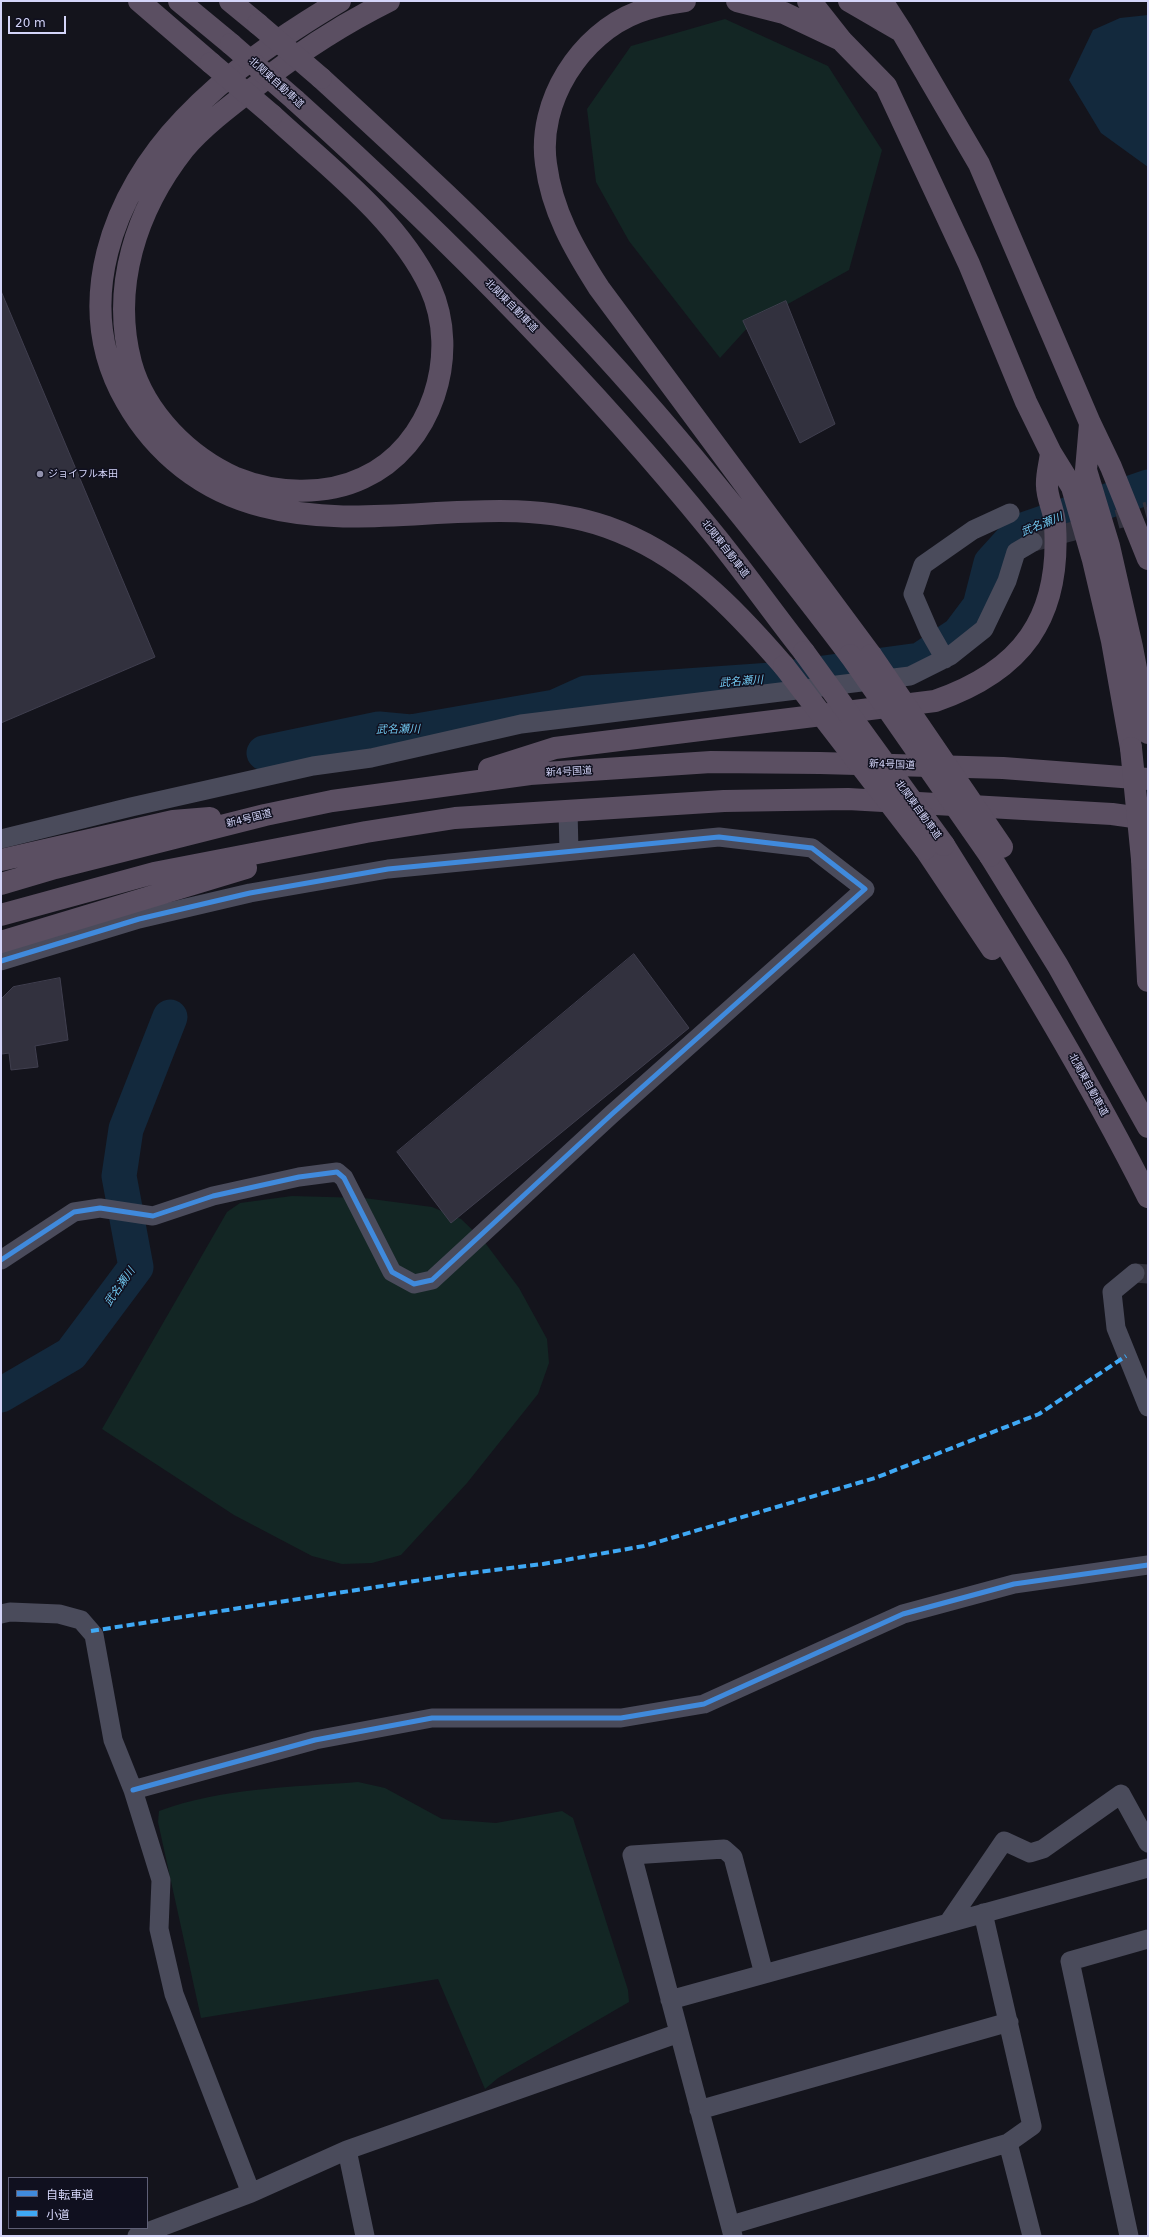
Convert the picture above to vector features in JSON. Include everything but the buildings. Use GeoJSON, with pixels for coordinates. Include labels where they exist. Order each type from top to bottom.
{"type":"FeatureCollection","features":[{"type":"Feature","properties":{"kind":"highway"},"geometry":{"type":"LineString","coordinates":[[139,1],[211,63],[272,115],[380,216],[410,253],[430,287],[438,312],[444,340],[442,370],[431,403],[414,436],[388,463],[363,479],[336,486],[299,491],[267,487],[237,478],[206,461],[174,436],[152,408],[134,375],[126,342],[122,306],[127,263],[140,222],[161,182],[186,147],[233,104],[310,45],[389,1]]}},
{"type":"Feature","properties":{"kind":"highway","name":"北関東自動車道"},"geometry":{"type":"LineString","coordinates":[[179,1],[231,44],[370,168],[534,328],[713,533],[804,652],[934,847],[1014,983],[1076,1062],[1148,1197]]}},
{"type":"Feature","properties":{"kind":"highway"},"geometry":{"type":"LineString","coordinates":[[230,1],[321,78],[477,223],[565,313],[647,404],[860,655]]}},
{"type":"Feature","properties":{"kind":"highway"},"geometry":{"type":"LineString","coordinates":[[340,1],[297,27],[278,41],[215,89],[184,119],[164,142],[138,179],[118,217],[108,244],[102,275],[100,306],[103,337],[110,366],[119,390],[135,417],[156,445],[181,467],[206,484],[234,497],[262,507],[301,514],[339,518],[500,511],[537,513],[606,527],[643,543],[681,565],[711,588],[741,616],[934,847]]}},
{"type":"Feature","properties":{"kind":"highway"},"geometry":{"type":"LineString","coordinates":[[685,1],[666,4],[637,12],[611,27],[588,44],[560,86],[551,108],[546,136],[546,163],[552,194],[561,222],[576,253],[599,288],[860,655],[996,851],[1009,887],[1108,1054],[1148,1127]]}},
{"type":"Feature","properties":{"kind":"highway"},"geometry":{"type":"LineString","coordinates":[[737,1],[784,13],[842,41]]}},
{"type":"Feature","properties":{"kind":"highway"},"geometry":{"type":"LineString","coordinates":[[808,1],[816,8],[842,41],[886,86],[932,182],[1026,402],[1051,453],[1072,487],[1093,560],[1112,641],[1131,748],[1142,859],[1148,981]]}},
{"type":"Feature","properties":{"kind":"highway"},"geometry":{"type":"LineString","coordinates":[[848,1],[902,32]]}},
{"type":"Feature","properties":{"kind":"highway"},"geometry":{"type":"LineString","coordinates":[[882,1],[980,164],[1090,422],[1111,467],[1148,559]]}},
{"type":"Feature","properties":{"kind":"highway"},"geometry":{"type":"LineString","coordinates":[[1090,422],[1086,470],[1109,546],[1132,647],[1148,733]]}},
{"type":"Feature","properties":{"kind":"highway"},"geometry":{"type":"LineString","coordinates":[[436,786],[555,748],[935,701],[980,682],[1005,665],[1030,636],[1044,612],[1051,588],[1056,557],[1055,523],[1047,486],[1051,453]]}},
{"type":"Feature","properties":{"kind":"highway","name":"新4号国道"},"geometry":{"type":"LineString","coordinates":[[1,884],[55,868],[265,815],[332,801],[530,774],[711,762],[1003,768],[1148,779]]}},
{"type":"Feature","properties":{"kind":"highway"},"geometry":{"type":"LineString","coordinates":[[1,915],[154,873],[366,832],[455,818],[724,801],[848,799],[1112,814],[1148,819]]}},
{"type":"Feature","properties":{"kind":"highway"},"geometry":{"type":"LineString","coordinates":[[1,860],[173,821],[265,815]]}},
{"type":"Feature","properties":{"kind":"highway"},"geometry":{"type":"LineString","coordinates":[[1,942],[366,832]]}},
{"type":"Feature","properties":{"kind":"street"},"geometry":{"type":"LineString","coordinates":[[945,659],[929,631],[913,594],[923,565],[973,530],[1010,513]]}},
{"type":"Feature","properties":{"kind":"street"},"geometry":{"type":"LineString","coordinates":[[1,839],[131,807],[313,766],[371,758],[521,724],[910,676],[945,659],[984,628],[1006,581],[1016,552],[1033,542]]}},
{"type":"Feature","properties":{"kind":"street"},"geometry":{"type":"LineString","coordinates":[[568,810],[569,851]]}},
{"type":"Feature","properties":{"kind":"street"},"geometry":{"type":"LineString","coordinates":[[1,961],[139,919],[250,893],[388,869],[719,837],[812,848],[865,889],[612,1114],[432,1280],[414,1284],[392,1272],[344,1178],[337,1172],[299,1177],[213,1196],[153,1216],[100,1208],[74,1212],[1,1260]]}},
{"type":"Feature","properties":{"kind":"street"},"geometry":{"type":"LineString","coordinates":[[1135,1273],[1112,1292],[1116,1328],[1148,1407]]}},
{"type":"Feature","properties":{"kind":"street"},"geometry":{"type":"LineString","coordinates":[[133,1790],[315,1740],[432,1718],[621,1718],[704,1704],[902,1614],[1014,1584],[1148,1565]]}},
{"type":"Feature","properties":{"kind":"street"},"geometry":{"type":"LineString","coordinates":[[1,1614],[10,1612],[59,1614],[81,1620],[94,1635],[113,1740],[133,1790],[161,1880],[159,1929],[174,1994],[251,2193]]}},
{"type":"Feature","properties":{"kind":"street"},"geometry":{"type":"LineString","coordinates":[[948,1922],[1004,1840],[1030,1853],[1043,1849],[1121,1794],[1148,1843]]}},
{"type":"Feature","properties":{"kind":"street"},"geometry":{"type":"LineString","coordinates":[[764,1974],[733,1857],[724,1849],[632,1855],[732,2231],[1008,2143],[1032,2126],[983,1913]]}},
{"type":"Feature","properties":{"kind":"street"},"geometry":{"type":"LineString","coordinates":[[670,2000],[1148,1868]]}},
{"type":"Feature","properties":{"kind":"street"},"geometry":{"type":"LineString","coordinates":[[1129,2236],[1070,1961],[1148,1939]]}},
{"type":"Feature","properties":{"kind":"street"},"geometry":{"type":"LineString","coordinates":[[699,2110],[1009,2022]]}},
{"type":"Feature","properties":{"kind":"street"},"geometry":{"type":"LineString","coordinates":[[137,2236],[251,2193],[347,2150],[679,2034]]}},
{"type":"Feature","properties":{"kind":"street"},"geometry":{"type":"LineString","coordinates":[[1008,2143],[1032,2236]]}},
{"type":"Feature","properties":{"kind":"street"},"geometry":{"type":"LineString","coordinates":[[347,2150],[365,2236]]}},
{"type":"Feature","properties":{"kind":"green space"},"geometry":{"type":"Polygon","coordinates":[[[725,19],[828,66],[882,150],[849,270],[750,325],[720,358],[629,241],[596,182],[587,109],[631,46],[725,19]]]}},
{"type":"Feature","properties":{"kind":"green space"},"geometry":{"type":"Polygon","coordinates":[[[292,1196],[364,1198],[432,1207],[461,1219],[483,1240],[519,1288],[547,1339],[549,1363],[538,1394],[467,1483],[401,1555],[372,1563],[342,1564],[312,1556],[234,1515],[102,1429],[227,1212],[240,1203],[292,1196]]]}},
{"type":"Feature","properties":{"kind":"green space"},"geometry":{"type":"Polygon","coordinates":[[[358,1782],[385,1788],[442,1819],[496,1823],[562,1811],[573,1818],[628,1990],[629,2002],[498,2078],[485,2089],[438,1979],[201,2018],[158,1822],[159,1811],[207,1797],[232,1793],[283,1787],[358,1782]]]}},
{"type":"Feature","properties":{"kind":"water"},"geometry":{"type":"Polygon","coordinates":[[[1148,15],[1148,167],[1101,133],[1069,80],[1093,30],[1120,18],[1148,15]]]}},
{"type":"Feature","properties":{"kind":"waterway","name":"武名瀬川"},"geometry":{"type":"LineString","coordinates":[[264,753],[379,729],[411,732],[555,707],[586,693],[772,680],[920,660],[959,634],[980,606],[991,563],[1020,531],[1148,487]]}},
{"type":"Feature","properties":{"kind":"waterway","name":"武名瀬川"},"geometry":{"type":"LineString","coordinates":[[1,1395],[71,1354],[136,1267],[119,1176],[126,1129],[170,1017]]}},
{"type":"Feature","properties":{"kind":"tunnel"},"geometry":{"type":"LineString","coordinates":[[1033,542],[1148,511]]}},
{"type":"Feature","properties":{"kind":"tunnel"},"geometry":{"type":"LineString","coordinates":[[1135,1273],[1148,1274]]}},
{"type":"Feature","properties":{"kind":"marked path"},"geometry":{"type":"LineString","coordinates":[[91,1631],[454,1575],[543,1564],[644,1546],[875,1478],[1039,1414],[1126,1356]]}},
{"type":"Feature","properties":{"kind":"cycle path"},"geometry":{"type":"LineString","coordinates":[[1,961],[139,919],[250,893],[388,869],[719,837],[812,848],[865,889],[612,1114],[432,1280],[414,1284],[392,1272],[344,1178],[337,1172],[299,1177],[213,1196],[153,1216],[100,1208],[74,1212],[1,1260]]}},
{"type":"Feature","properties":{"kind":"cycle path"},"geometry":{"type":"LineString","coordinates":[[133,1790],[315,1740],[432,1718],[621,1718],[704,1704],[903,1614],[1014,1584],[1148,1565]]}},
{"type":"Feature","properties":{"kind":"place","name":"ジョイフル本田"},"geometry":{"type":"Point","coordinates":[40,474]}}]}
